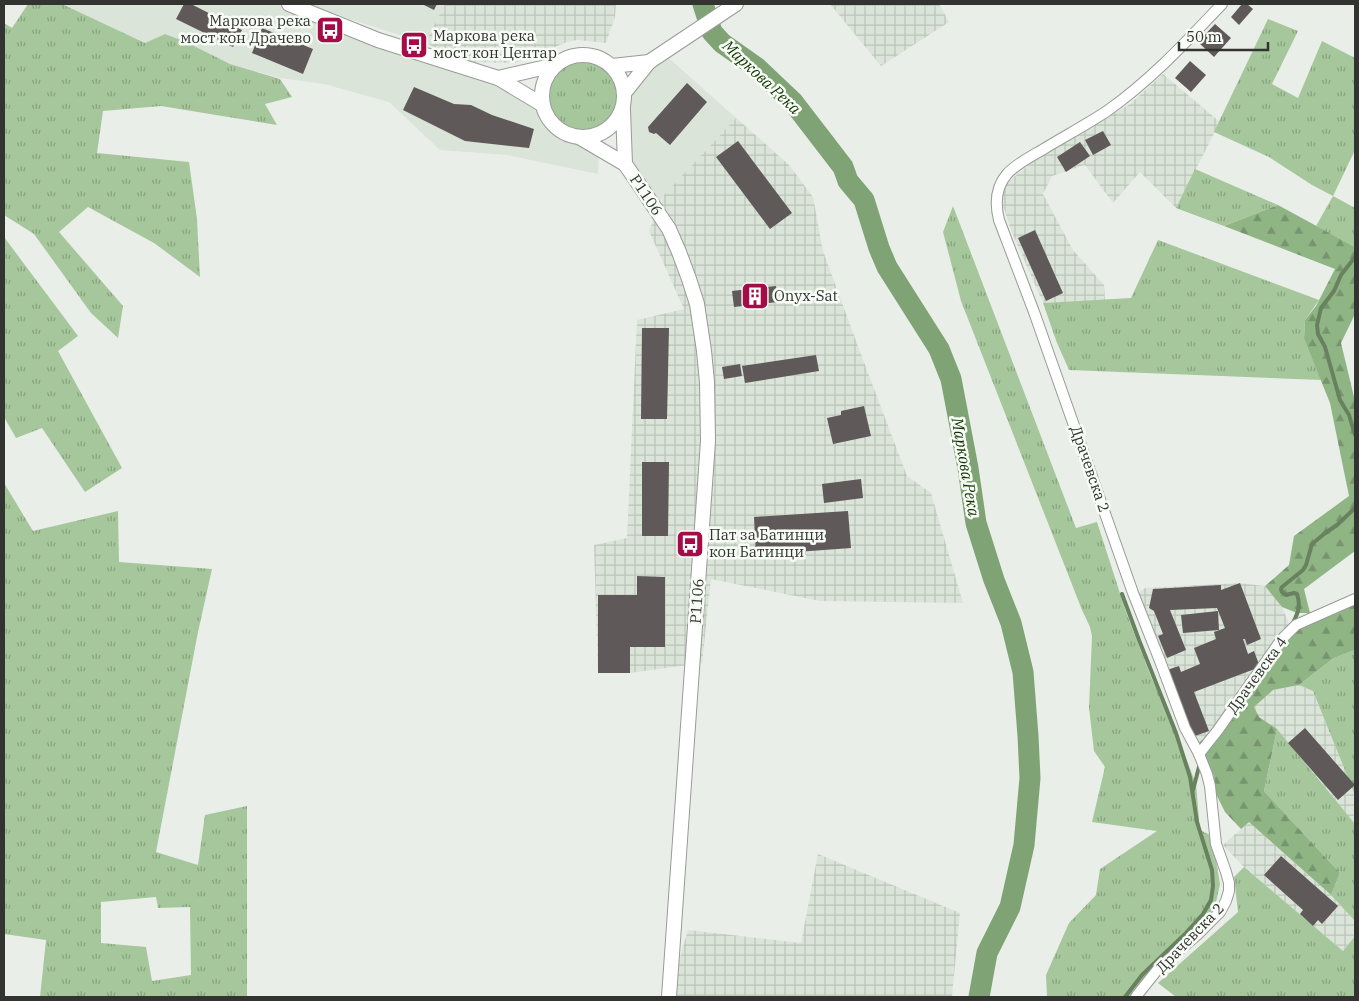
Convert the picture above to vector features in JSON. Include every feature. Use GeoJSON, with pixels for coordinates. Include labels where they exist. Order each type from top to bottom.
{"type":"FeatureCollection","features":[{"type":"Feature","properties":{"kind":"main road"},"geometry":{"type":"LineString","coordinates":[[289,4],[378,40],[498,78],[543,105]]}},
{"type":"Feature","properties":{"kind":"main road"},"geometry":{"type":"LineString","coordinates":[[625,92],[649,62],[736,4]]}},
{"type":"Feature","properties":{"kind":"main road"},"geometry":{"type":"LineString","coordinates":[[623,109],[615,123],[602,133],[595,136],[579,137],[570,135],[555,127],[543,105],[542,96],[545,79],[555,65],[573,56],[584,54],[594,56],[612,66],[621,78],[625,92],[623,109],[624,164]]}},
{"type":"Feature","properties":{"kind":"main road"},"geometry":{"type":"LineString","coordinates":[[612,66],[649,62]]}},
{"type":"Feature","properties":{"kind":"main road"},"geometry":{"type":"LineString","coordinates":[[498,78],[555,65]]}},
{"type":"Feature","properties":{"kind":"main road"},"geometry":{"type":"LineString","coordinates":[[579,137],[624,164]]}},
{"type":"Feature","properties":{"kind":"main road","name":"P1106"},"geometry":{"type":"LineString","coordinates":[[624,164],[669,229],[690,279],[697,304],[707,382],[708,441],[669,997]]}},
{"type":"Feature","properties":{"kind":"street","name":"Драчевска 2"},"geometry":{"type":"LineString","coordinates":[[1136,997],[1158,970],[1197,936],[1220,912],[1229,891],[1226,872],[1216,844],[1207,774],[1199,754],[1184,728],[1133,593],[1069,409],[999,220],[996,199],[998,187],[1007,174],[1025,160],[1106,112],[1139,87],[1190,39],[1222,4]]}},
{"type":"Feature","properties":{"kind":"street","name":"Драчевска 4"},"geometry":{"type":"LineString","coordinates":[[1199,754],[1281,640],[1296,625],[1355,599]]}},
{"type":"Feature","properties":{"kind":"shaded area"},"geometry":{"type":"Polygon","coordinates":[[[62,4],[289,4],[498,78],[543,105],[550,120],[562,132],[579,137],[599,149],[598,174],[507,155],[440,150],[389,102],[324,84],[280,78],[230,64],[186,42],[165,34],[145,43],[62,4]]]}},
{"type":"Feature","properties":{"kind":"shaded area"},"geometry":{"type":"Polygon","coordinates":[[[302,4],[445,4],[425,43],[302,4]]]}},
{"type":"Feature","properties":{"kind":"shaded area"},"geometry":{"type":"Polygon","coordinates":[[[445,4],[616,4],[615,17],[606,43],[577,40],[567,42],[516,63],[468,62],[425,43],[445,4]]]}},
{"type":"Feature","properties":{"kind":"shaded area"},"geometry":{"type":"Polygon","coordinates":[[[830,4],[939,4],[949,22],[881,66],[830,4]]]}},
{"type":"Feature","properties":{"kind":"shaded area"},"geometry":{"type":"Polygon","coordinates":[[[663,53],[736,118],[664,195],[656,209],[625,164],[623,109],[625,92],[663,53]]]}},
{"type":"Feature","properties":{"kind":"shaded area"},"geometry":{"type":"Polygon","coordinates":[[[1163,74],[1220,122],[1176,208],[1140,172],[1113,203],[1085,165],[1052,176],[1043,194],[1073,250],[1104,285],[1105,300],[1043,303],[1011,230],[1001,199],[1005,184],[1038,158],[1130,104],[1163,74]]]}},
{"type":"Feature","properties":{"kind":"shaded area"},"geometry":{"type":"Polygon","coordinates":[[[736,118],[789,165],[813,197],[823,251],[856,341],[907,476],[931,493],[963,603],[820,601],[711,579],[702,663],[630,673],[598,673],[594,545],[627,538],[637,320],[684,309],[649,231],[664,195],[736,118]]]}},
{"type":"Feature","properties":{"kind":"shaded area"},"geometry":{"type":"Polygon","coordinates":[[[1239,583],[1265,586],[1282,607],[1289,624],[1206,737],[1197,744],[1137,594],[1145,588],[1239,583]]]}},
{"type":"Feature","properties":{"kind":"shaded area"},"geometry":{"type":"Polygon","coordinates":[[[1299,685],[1313,691],[1355,795],[1355,824],[1259,717],[1254,707],[1273,690],[1299,685]]]}},
{"type":"Feature","properties":{"kind":"shaded area"},"geometry":{"type":"Polygon","coordinates":[[[1249,822],[1331,895],[1355,921],[1355,936],[1343,951],[1244,867],[1223,845],[1249,822]]]}},
{"type":"Feature","properties":{"kind":"shaded area"},"geometry":{"type":"Polygon","coordinates":[[[818,854],[960,913],[952,997],[675,997],[677,967],[688,930],[801,943],[818,854]]]}},
{"type":"Feature","properties":{"kind":"green space"},"geometry":{"type":"Polygon","coordinates":[[[28,4],[62,4],[145,43],[165,34],[186,42],[230,64],[280,79],[292,97],[265,104],[277,125],[161,106],[103,111],[97,153],[189,162],[197,219],[200,277],[154,243],[88,207],[59,232],[123,306],[118,338],[91,313],[34,234],[4,215],[4,23],[12,28],[28,4]]]}},
{"type":"Feature","properties":{"kind":"green space"},"geometry":{"type":"Polygon","coordinates":[[[1268,19],[1298,31],[1272,84],[1298,98],[1322,41],[1355,58],[1355,150],[1333,196],[1312,185],[1269,157],[1214,132],[1268,19]]]}},
{"type":"Feature","properties":{"kind":"green space"},"geometry":{"type":"Polygon","coordinates":[[[583,60],[603,66],[613,76],[619,96],[613,116],[603,126],[583,132],[563,126],[553,116],[547,96],[553,76],[563,66],[583,60]]]}},
{"type":"Feature","properties":{"kind":"green space"},"geometry":{"type":"Polygon","coordinates":[[[1195,169],[1278,205],[1224,226],[1176,208],[1195,169]]]}},
{"type":"Feature","properties":{"kind":"green space"},"geometry":{"type":"Polygon","coordinates":[[[1333,196],[1355,208],[1355,247],[1316,226],[1333,196]]]}},
{"type":"Feature","properties":{"kind":"green space"},"geometry":{"type":"Polygon","coordinates":[[[1278,205],[1355,247],[1355,314],[1341,343],[1355,401],[1355,551],[1304,589],[1310,613],[1355,600],[1355,650],[1334,658],[1299,685],[1273,690],[1254,707],[1259,717],[1277,729],[1264,791],[1340,873],[1331,895],[1249,822],[1241,829],[1225,812],[1216,794],[1214,776],[1197,744],[1206,737],[1289,624],[1309,613],[1297,613],[1282,607],[1265,586],[1289,565],[1294,536],[1349,496],[1330,403],[1304,339],[1305,320],[1316,306],[1335,269],[1224,226],[1278,205]]]}},
{"type":"Feature","properties":{"kind":"green space"},"geometry":{"type":"Polygon","coordinates":[[[953,206],[1076,528],[1097,522],[1126,612],[1196,784],[1200,830],[1212,836],[1220,884],[1215,907],[1196,932],[1132,997],[1047,997],[1046,975],[1069,923],[1096,895],[1100,869],[1157,831],[1092,822],[1105,767],[1094,751],[1089,708],[1092,636],[1090,627],[961,301],[943,232],[953,206]]]}},
{"type":"Feature","properties":{"kind":"green space"},"geometry":{"type":"Polygon","coordinates":[[[4,237],[78,336],[58,351],[122,468],[85,492],[42,428],[16,438],[4,417],[4,237]]]}},
{"type":"Feature","properties":{"kind":"green space"},"geometry":{"type":"Polygon","coordinates":[[[1158,240],[1319,300],[1305,320],[1304,339],[1321,380],[1069,370],[1043,303],[1131,298],[1158,240]]]}},
{"type":"Feature","properties":{"kind":"green space"},"geometry":{"type":"Polygon","coordinates":[[[4,483],[33,531],[118,511],[119,562],[212,569],[198,632],[156,852],[198,865],[205,815],[247,806],[247,997],[40,997],[46,940],[4,934],[4,483]],[[156,897],[101,902],[101,943],[146,947],[152,981],[191,975],[190,907],[158,908],[156,897]]]}},
{"type":"Feature","properties":{"kind":"green space"},"geometry":{"type":"Polygon","coordinates":[[[1355,650],[1355,795],[1313,691],[1299,685],[1334,658],[1355,650]]]}},
{"type":"Feature","properties":{"kind":"green space"},"geometry":{"type":"Polygon","coordinates":[[[1277,729],[1355,824],[1355,921],[1331,895],[1340,873],[1264,791],[1277,729]]]}},
{"type":"Feature","properties":{"kind":"green space"},"geometry":{"type":"Polygon","coordinates":[[[1244,867],[1343,951],[1355,936],[1355,997],[1176,997],[1158,983],[1238,912],[1234,877],[1244,867]]]}},
{"type":"Feature","properties":{"kind":"building"},"geometry":{"type":"Polygon","coordinates":[[[184,4],[191,4],[242,30],[233,47],[176,19],[184,4]]]}},
{"type":"Feature","properties":{"kind":"building"},"geometry":{"type":"Polygon","coordinates":[[[422,4],[437,4],[434,10],[422,4]]]}},
{"type":"Feature","properties":{"kind":"building"},"geometry":{"type":"Polygon","coordinates":[[[1242,4],[1247,4],[1253,9],[1239,25],[1231,17],[1242,4]]]}},
{"type":"Feature","properties":{"kind":"building"},"geometry":{"type":"Polygon","coordinates":[[[1215,24],[1231,38],[1214,57],[1198,42],[1215,24]]]}},
{"type":"Feature","properties":{"kind":"building"},"geometry":{"type":"Polygon","coordinates":[[[262,28],[313,49],[303,74],[252,53],[262,28]]]}},
{"type":"Feature","properties":{"kind":"building"},"geometry":{"type":"Polygon","coordinates":[[[1190,61],[1206,75],[1191,92],[1175,78],[1190,61]]]}},
{"type":"Feature","properties":{"kind":"building"},"geometry":{"type":"Polygon","coordinates":[[[687,83],[707,102],[670,145],[656,133],[649,132],[648,127],[687,83]]]}},
{"type":"Feature","properties":{"kind":"building"},"geometry":{"type":"Polygon","coordinates":[[[414,87],[454,104],[471,105],[492,115],[534,129],[529,148],[465,141],[403,110],[414,87]]]}},
{"type":"Feature","properties":{"kind":"building"},"geometry":{"type":"Polygon","coordinates":[[[1103,131],[1111,145],[1093,155],[1085,140],[1103,131]]]}},
{"type":"Feature","properties":{"kind":"building"},"geometry":{"type":"Polygon","coordinates":[[[738,141],[792,213],[770,229],[716,157],[738,141]]]}},
{"type":"Feature","properties":{"kind":"building"},"geometry":{"type":"Polygon","coordinates":[[[1080,142],[1090,156],[1066,172],[1057,157],[1080,142]]]}},
{"type":"Feature","properties":{"kind":"building"},"geometry":{"type":"Polygon","coordinates":[[[1035,230],[1063,293],[1046,301],[1018,238],[1035,230]]]}},
{"type":"Feature","properties":{"kind":"building","name":"Onyx-Sat"},"geometry":{"type":"Polygon","coordinates":[[[776,286],[778,302],[734,307],[732,291],[776,286]]]}},
{"type":"Feature","properties":{"kind":"building"},"geometry":{"type":"Polygon","coordinates":[[[642,328],[669,328],[667,419],[641,419],[642,328]]]}},
{"type":"Feature","properties":{"kind":"building"},"geometry":{"type":"Polygon","coordinates":[[[816,355],[819,371],[745,383],[742,366],[816,355]]]}},
{"type":"Feature","properties":{"kind":"building"},"geometry":{"type":"Polygon","coordinates":[[[740,364],[742,376],[724,379],[722,367],[740,364]]]}},
{"type":"Feature","properties":{"kind":"building"},"geometry":{"type":"Polygon","coordinates":[[[864,406],[871,436],[833,444],[827,418],[841,415],[841,411],[864,406]]]}},
{"type":"Feature","properties":{"kind":"building"},"geometry":{"type":"Polygon","coordinates":[[[642,462],[669,462],[668,536],[642,536],[642,462]]]}},
{"type":"Feature","properties":{"kind":"building"},"geometry":{"type":"Polygon","coordinates":[[[861,479],[863,498],[824,503],[822,484],[861,479]]]}},
{"type":"Feature","properties":{"kind":"building"},"geometry":{"type":"Polygon","coordinates":[[[848,511],[851,548],[756,555],[754,517],[848,511]]]}},
{"type":"Feature","properties":{"kind":"building"},"geometry":{"type":"Polygon","coordinates":[[[637,576],[665,577],[665,647],[630,647],[630,673],[598,673],[598,595],[637,595],[637,576]]]}},
{"type":"Feature","properties":{"kind":"building"},"geometry":{"type":"Polygon","coordinates":[[[1240,583],[1261,639],[1247,645],[1245,639],[1243,639],[1248,654],[1254,651],[1260,667],[1194,692],[1209,731],[1192,737],[1167,670],[1179,666],[1181,672],[1200,664],[1194,648],[1216,639],[1214,632],[1225,628],[1217,608],[1170,610],[1186,650],[1167,658],[1158,636],[1163,634],[1154,611],[1149,608],[1153,589],[1221,585],[1221,590],[1240,583]]]}},
{"type":"Feature","properties":{"kind":"building"},"geometry":{"type":"Polygon","coordinates":[[[1218,611],[1219,630],[1183,633],[1181,615],[1218,611]]]}},
{"type":"Feature","properties":{"kind":"building"},"geometry":{"type":"Polygon","coordinates":[[[1305,728],[1355,785],[1338,800],[1288,743],[1305,728]]]}},
{"type":"Feature","properties":{"kind":"building"},"geometry":{"type":"Polygon","coordinates":[[[1281,856],[1338,906],[1322,924],[1318,920],[1313,926],[1300,914],[1303,910],[1264,875],[1281,856]]]}},
{"type":"Feature","properties":{"kind":"waterway","name":"Маркова Река"},"geometry":{"type":"LineString","coordinates":[[703,4],[712,32],[722,43],[756,67],[793,102],[843,167],[848,181],[864,200],[887,267],[939,349],[951,379],[968,468],[976,523],[994,580],[1011,623],[1023,672],[1030,778],[1024,845],[1010,907],[987,953],[979,997]]}},
{"type":"Feature","properties":{"kind":"waterway"},"geometry":{"type":"LineString","coordinates":[[1355,257],[1341,275],[1334,291],[1321,308],[1317,325],[1318,334],[1325,347],[1340,400],[1349,415],[1355,435]]}},
{"type":"Feature","properties":{"kind":"waterway"},"geometry":{"type":"LineString","coordinates":[[1293,623],[1299,602],[1297,594],[1286,595],[1282,592],[1282,587],[1303,570],[1312,544],[1355,508]]}},
{"type":"Feature","properties":{"kind":"waterway"},"geometry":{"type":"LineString","coordinates":[[1122,594],[1176,733],[1190,777],[1197,822],[1212,870],[1213,886],[1211,900],[1203,914],[1142,975],[1125,997]]}},
{"type":"Feature","properties":{"kind":"waterway"},"geometry":{"type":"LineString","coordinates":[[1193,790],[1200,763]]}},
{"type":"Feature","properties":{"kind":"place","name":"Маркова река мост кон Драчево"},"geometry":{"type":"Point","coordinates":[330,30]}},
{"type":"Feature","properties":{"kind":"place","name":"Маркова река мост кон Центар"},"geometry":{"type":"Point","coordinates":[414,45]}},
{"type":"Feature","properties":{"kind":"place","name":"Onyx-Sat"},"geometry":{"type":"Point","coordinates":[755,296]}},
{"type":"Feature","properties":{"kind":"place","name":"Пат за Батинци кон Батинци"},"geometry":{"type":"Point","coordinates":[690,544]}}]}
